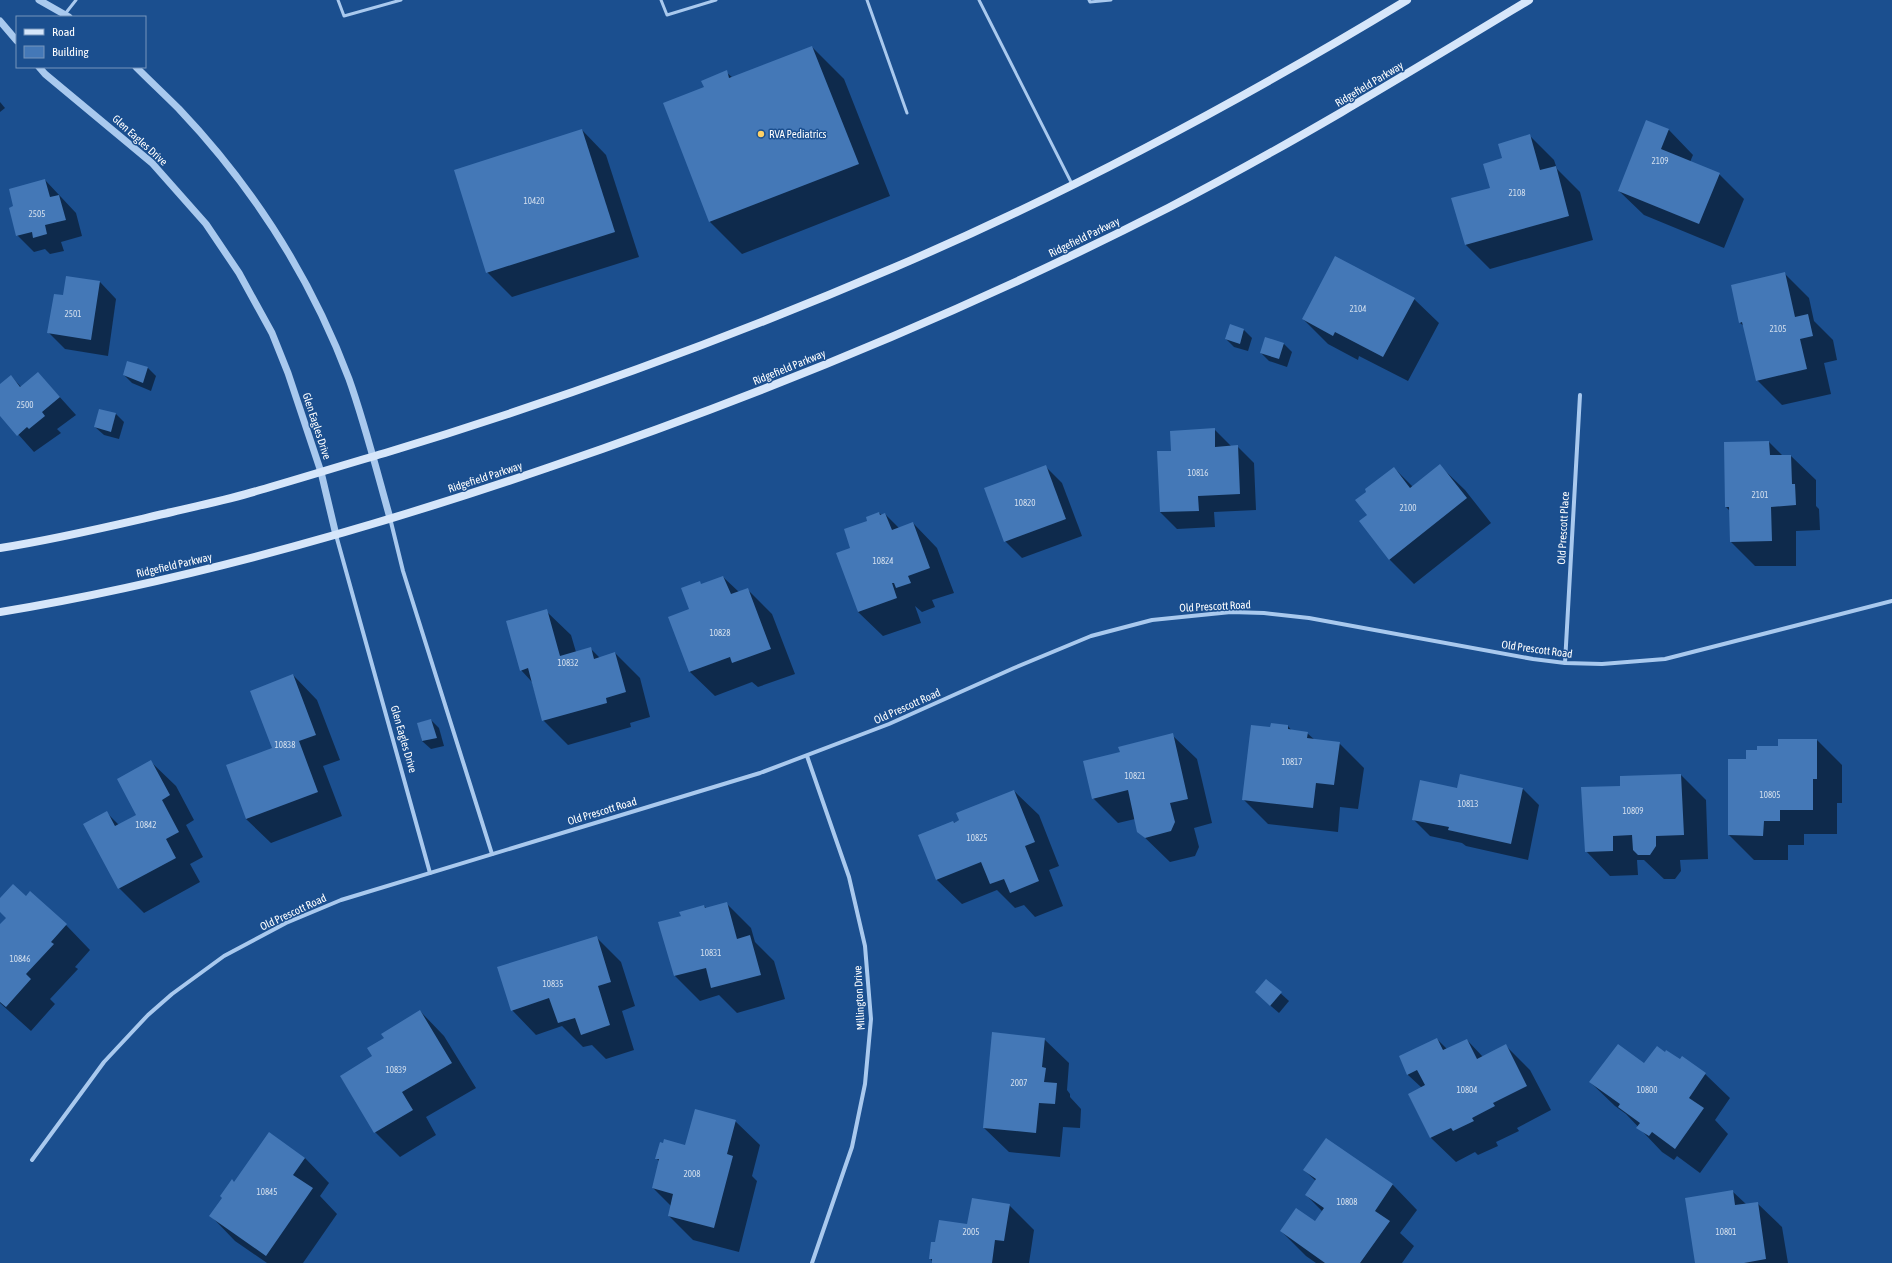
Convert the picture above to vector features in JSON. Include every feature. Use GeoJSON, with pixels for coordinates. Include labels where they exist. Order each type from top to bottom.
{"type":"FeatureCollection","features":[{"type":"Feature","properties":{"kind":"main road"},"geometry":{"type":"LineString","coordinates":[[0,548],[149,517],[258,491],[535,404],[646,366],[719,338],[895,267],[1072,185],[1171,134],[1307,60],[1407,0]]}},
{"type":"Feature","properties":{"kind":"main road","name":"Ridgefield Parkway"},"geometry":{"type":"LineString","coordinates":[[0,612],[62,601],[196,571],[336,535],[462,497],[674,424],[901,333],[1048,267],[1169,208],[1368,98],[1529,0]]}},
{"type":"Feature","properties":{"kind":"street"},"geometry":{"type":"LineString","coordinates":[[39,0],[67,16]]}},
{"type":"Feature","properties":{"kind":"street"},"geometry":{"type":"LineString","coordinates":[[0,21],[16,40]]}},
{"type":"Feature","properties":{"kind":"street","name":"Glen Eagles Drive"},"geometry":{"type":"LineString","coordinates":[[40,68],[45,74],[152,163],[206,224],[239,273],[272,333],[288,373],[321,472],[336,535],[430,873]]}},
{"type":"Feature","properties":{"kind":"street"},"geometry":{"type":"LineString","coordinates":[[137,68],[179,109],[216,151],[260,208],[295,262],[318,308],[349,379],[390,518],[403,571],[492,854]]}},
{"type":"Feature","properties":{"kind":"street","name":"Old Prescott Place"},"geometry":{"type":"LineString","coordinates":[[1565,663],[1580,394]]}},
{"type":"Feature","properties":{"kind":"street","name":"Old Prescott Road"},"geometry":{"type":"LineString","coordinates":[[32,1160],[104,1062],[148,1015],[172,994],[224,956],[286,923],[341,900],[760,774],[889,724],[1014,668],[1091,636],[1152,620],[1231,612],[1264,613],[1309,618],[1533,659],[1565,663],[1602,664],[1665,659],[1700,652],[1892,602]]}},
{"type":"Feature","properties":{"kind":"street","name":"Millington Drive"},"geometry":{"type":"LineString","coordinates":[[807,756],[852,892],[865,946],[871,1019],[865,1084],[852,1147],[812,1263]]}},
{"type":"Feature","properties":{"kind":"lane"},"geometry":{"type":"LineString","coordinates":[[67,16],[76,0]]}},
{"type":"Feature","properties":{"kind":"lane"},"geometry":{"type":"LineString","coordinates":[[338,0],[344,16],[401,0]]}},
{"type":"Feature","properties":{"kind":"lane"},"geometry":{"type":"LineString","coordinates":[[662,0],[667,15],[716,0]]}},
{"type":"Feature","properties":{"kind":"lane"},"geometry":{"type":"LineString","coordinates":[[867,0],[907,113]]}},
{"type":"Feature","properties":{"kind":"lane"},"geometry":{"type":"LineString","coordinates":[[979,0],[1072,185]]}},
{"type":"Feature","properties":{"kind":"lane"},"geometry":{"type":"LineString","coordinates":[[1089,0],[1090,2],[1111,0]]}},
{"type":"Feature","properties":{"kind":"building","name":"RVA Pediatrics"},"geometry":{"type":"Polygon","coordinates":[[[812,46],[859,164],[709,222],[663,103],[704,87],[701,81],[727,70],[729,78],[812,46]]]}},
{"type":"Feature","properties":{"kind":"building"},"geometry":{"type":"Polygon","coordinates":[[[1646,120],[1669,129],[1661,149],[1720,173],[1699,224],[1618,191],[1646,120]]]}},
{"type":"Feature","properties":{"kind":"building"},"geometry":{"type":"Polygon","coordinates":[[[582,129],[615,232],[486,273],[454,170],[582,129]]]}},
{"type":"Feature","properties":{"kind":"building"},"geometry":{"type":"Polygon","coordinates":[[[1530,134],[1540,170],[1556,166],[1569,216],[1465,245],[1451,198],[1490,188],[1483,164],[1502,158],[1498,144],[1530,134]]]}},
{"type":"Feature","properties":{"kind":"building"},"geometry":{"type":"Polygon","coordinates":[[[45,179],[50,197],[59,195],[66,220],[45,225],[47,234],[33,238],[32,232],[16,236],[9,208],[13,206],[9,189],[45,179]]]}},
{"type":"Feature","properties":{"kind":"building"},"geometry":{"type":"Polygon","coordinates":[[[1335,256],[1415,298],[1383,357],[1335,332],[1333,336],[1302,319],[1335,256]]]}},
{"type":"Feature","properties":{"kind":"building"},"geometry":{"type":"Polygon","coordinates":[[[1785,272],[1795,317],[1808,314],[1813,336],[1800,339],[1807,369],[1756,381],[1742,322],[1739,323],[1731,285],[1785,272]]]}},
{"type":"Feature","properties":{"kind":"building"},"geometry":{"type":"Polygon","coordinates":[[[66,276],[100,281],[91,340],[47,333],[54,294],[63,295],[66,276]]]}},
{"type":"Feature","properties":{"kind":"building"},"geometry":{"type":"Polygon","coordinates":[[[1230,324],[1244,329],[1240,344],[1225,339],[1230,324]]]}},
{"type":"Feature","properties":{"kind":"building"},"geometry":{"type":"Polygon","coordinates":[[[1265,337],[1284,343],[1279,359],[1260,353],[1265,337]]]}},
{"type":"Feature","properties":{"kind":"building"},"geometry":{"type":"Polygon","coordinates":[[[127,361],[148,367],[143,383],[123,375],[127,361]]]}},
{"type":"Feature","properties":{"kind":"building"},"geometry":{"type":"Polygon","coordinates":[[[38,372],[60,397],[42,412],[45,416],[29,429],[27,427],[17,436],[0,416],[0,384],[11,375],[20,387],[38,372]]]}},
{"type":"Feature","properties":{"kind":"building"},"geometry":{"type":"Polygon","coordinates":[[[99,409],[116,413],[111,432],[94,427],[99,409]]]}},
{"type":"Feature","properties":{"kind":"building"},"geometry":{"type":"Polygon","coordinates":[[[1215,428],[1215,447],[1238,445],[1240,494],[1198,496],[1199,511],[1160,512],[1157,451],[1171,451],[1170,431],[1215,428]]]}},
{"type":"Feature","properties":{"kind":"building"},"geometry":{"type":"Polygon","coordinates":[[[1769,441],[1770,455],[1791,455],[1792,484],[1795,484],[1796,505],[1771,507],[1772,541],[1730,542],[1729,507],[1725,507],[1724,442],[1769,441]]]}},
{"type":"Feature","properties":{"kind":"building"},"geometry":{"type":"Polygon","coordinates":[[[1440,464],[1467,498],[1389,560],[1359,521],[1367,515],[1355,500],[1366,492],[1365,489],[1394,467],[1410,488],[1440,464]]]}},
{"type":"Feature","properties":{"kind":"building"},"geometry":{"type":"Polygon","coordinates":[[[1046,465],[1066,519],[1004,542],[984,488],[1046,465]]]}},
{"type":"Feature","properties":{"kind":"building"},"geometry":{"type":"Polygon","coordinates":[[[879,512],[880,515],[885,513],[892,530],[913,522],[930,568],[908,576],[911,583],[896,588],[894,583],[892,583],[897,598],[858,612],[836,553],[850,548],[844,529],[867,521],[866,517],[879,512]]]}},
{"type":"Feature","properties":{"kind":"building"},"geometry":{"type":"Polygon","coordinates":[[[723,576],[731,594],[748,588],[771,649],[732,663],[730,657],[689,672],[668,617],[689,609],[681,588],[700,581],[701,584],[723,576]]]}},
{"type":"Feature","properties":{"kind":"building"},"geometry":{"type":"Polygon","coordinates":[[[547,609],[560,656],[591,647],[594,659],[615,652],[626,692],[606,698],[607,703],[542,721],[528,668],[520,671],[506,621],[547,609]]]}},
{"type":"Feature","properties":{"kind":"building"},"geometry":{"type":"Polygon","coordinates":[[[293,674],[316,735],[299,741],[318,792],[246,819],[226,765],[272,748],[250,691],[293,674]]]}},
{"type":"Feature","properties":{"kind":"building"},"geometry":{"type":"Polygon","coordinates":[[[431,719],[437,738],[422,741],[417,723],[431,719]]]}},
{"type":"Feature","properties":{"kind":"building"},"geometry":{"type":"Polygon","coordinates":[[[1271,723],[1288,725],[1288,729],[1308,732],[1307,738],[1340,742],[1334,785],[1316,783],[1313,808],[1242,800],[1251,725],[1270,727],[1271,723]]]}},
{"type":"Feature","properties":{"kind":"building"},"geometry":{"type":"Polygon","coordinates":[[[1173,733],[1188,799],[1170,803],[1175,822],[1171,831],[1145,838],[1137,832],[1128,790],[1092,799],[1083,761],[1120,752],[1118,747],[1173,733]]]}},
{"type":"Feature","properties":{"kind":"building"},"geometry":{"type":"Polygon","coordinates":[[[1778,739],[1817,739],[1817,779],[1813,779],[1813,810],[1780,810],[1780,821],[1764,821],[1763,836],[1728,835],[1728,759],[1746,759],[1746,750],[1757,750],[1757,746],[1778,746],[1778,739]]]}},
{"type":"Feature","properties":{"kind":"building"},"geometry":{"type":"Polygon","coordinates":[[[151,760],[170,795],[162,800],[179,832],[166,839],[176,858],[118,889],[83,824],[107,811],[115,826],[136,815],[117,779],[151,760]]]}},
{"type":"Feature","properties":{"kind":"building"},"geometry":{"type":"Polygon","coordinates":[[[1460,774],[1523,788],[1511,844],[1448,830],[1449,827],[1412,820],[1420,780],[1457,788],[1460,774]]]}},
{"type":"Feature","properties":{"kind":"building"},"geometry":{"type":"Polygon","coordinates":[[[1681,774],[1684,835],[1656,836],[1656,846],[1650,855],[1638,855],[1633,850],[1632,835],[1613,836],[1613,851],[1585,852],[1581,787],[1620,786],[1620,776],[1681,774]]]}},
{"type":"Feature","properties":{"kind":"building"},"geometry":{"type":"Polygon","coordinates":[[[1014,790],[1035,842],[1025,846],[1039,881],[1010,893],[1004,879],[990,884],[981,862],[936,880],[918,835],[953,821],[954,823],[959,820],[956,813],[1014,790]]]}},
{"type":"Feature","properties":{"kind":"building"},"geometry":{"type":"Polygon","coordinates":[[[13,884],[26,896],[30,891],[67,924],[51,942],[54,944],[26,974],[31,979],[6,1007],[0,1002],[0,924],[6,918],[0,912],[0,898],[13,884]]]}},
{"type":"Feature","properties":{"kind":"building"},"geometry":{"type":"Polygon","coordinates":[[[727,902],[737,939],[750,935],[761,975],[711,988],[706,968],[674,976],[658,922],[681,916],[679,912],[704,905],[705,908],[727,902]]]}},
{"type":"Feature","properties":{"kind":"building"},"geometry":{"type":"Polygon","coordinates":[[[597,936],[611,982],[598,986],[610,1025],[581,1035],[575,1018],[558,1023],[549,998],[511,1011],[497,967],[597,936]]]}},
{"type":"Feature","properties":{"kind":"building"},"geometry":{"type":"Polygon","coordinates":[[[1266,979],[1282,992],[1270,1006],[1255,992],[1266,979]]]}},
{"type":"Feature","properties":{"kind":"building"},"geometry":{"type":"Polygon","coordinates":[[[420,1010],[452,1063],[402,1092],[413,1110],[374,1133],[340,1076],[372,1056],[367,1048],[384,1038],[381,1034],[420,1010]]]}},
{"type":"Feature","properties":{"kind":"building"},"geometry":{"type":"Polygon","coordinates":[[[992,1032],[1045,1038],[1042,1067],[1046,1068],[1044,1082],[1057,1083],[1055,1104],[1039,1103],[1036,1133],[983,1128],[992,1032]]]}},
{"type":"Feature","properties":{"kind":"building"},"geometry":{"type":"Polygon","coordinates":[[[1437,1038],[1443,1050],[1467,1039],[1477,1059],[1506,1044],[1527,1086],[1493,1103],[1495,1106],[1472,1118],[1474,1121],[1453,1131],[1451,1128],[1430,1138],[1408,1094],[1425,1085],[1417,1070],[1407,1075],[1399,1056],[1437,1038]]]}},
{"type":"Feature","properties":{"kind":"building"},"geometry":{"type":"Polygon","coordinates":[[[1618,1044],[1644,1063],[1657,1046],[1665,1052],[1666,1050],[1680,1059],[1682,1056],[1706,1073],[1689,1098],[1704,1108],[1675,1149],[1652,1132],[1649,1136],[1636,1128],[1640,1123],[1618,1107],[1620,1104],[1589,1082],[1618,1044]]]}},
{"type":"Feature","properties":{"kind":"building"},"geometry":{"type":"Polygon","coordinates":[[[695,1109],[736,1120],[727,1154],[733,1156],[714,1228],[668,1216],[673,1194],[652,1188],[659,1159],[655,1159],[660,1142],[663,1143],[664,1139],[685,1145],[695,1109]]]}},
{"type":"Feature","properties":{"kind":"building"},"geometry":{"type":"Polygon","coordinates":[[[269,1132],[305,1158],[293,1175],[313,1188],[266,1256],[209,1216],[222,1198],[220,1196],[232,1179],[234,1182],[269,1132]]]}},
{"type":"Feature","properties":{"kind":"building"},"geometry":{"type":"Polygon","coordinates":[[[1326,1138],[1393,1184],[1375,1211],[1390,1221],[1360,1263],[1325,1263],[1280,1231],[1296,1208],[1315,1221],[1324,1208],[1305,1195],[1316,1179],[1303,1170],[1326,1138]]]}},
{"type":"Feature","properties":{"kind":"building"},"geometry":{"type":"Polygon","coordinates":[[[1733,1190],[1735,1205],[1758,1202],[1766,1259],[1744,1263],[1695,1263],[1685,1198],[1733,1190]]]}},
{"type":"Feature","properties":{"kind":"building"},"geometry":{"type":"Polygon","coordinates":[[[972,1198],[1010,1204],[1004,1241],[995,1240],[992,1263],[932,1263],[932,1259],[929,1259],[931,1242],[935,1242],[939,1220],[967,1224],[972,1198]]]}},
{"type":"Feature","properties":{"kind":"place","name":"RVA Pediatrics"},"geometry":{"type":"Point","coordinates":[761,134]}}]}
